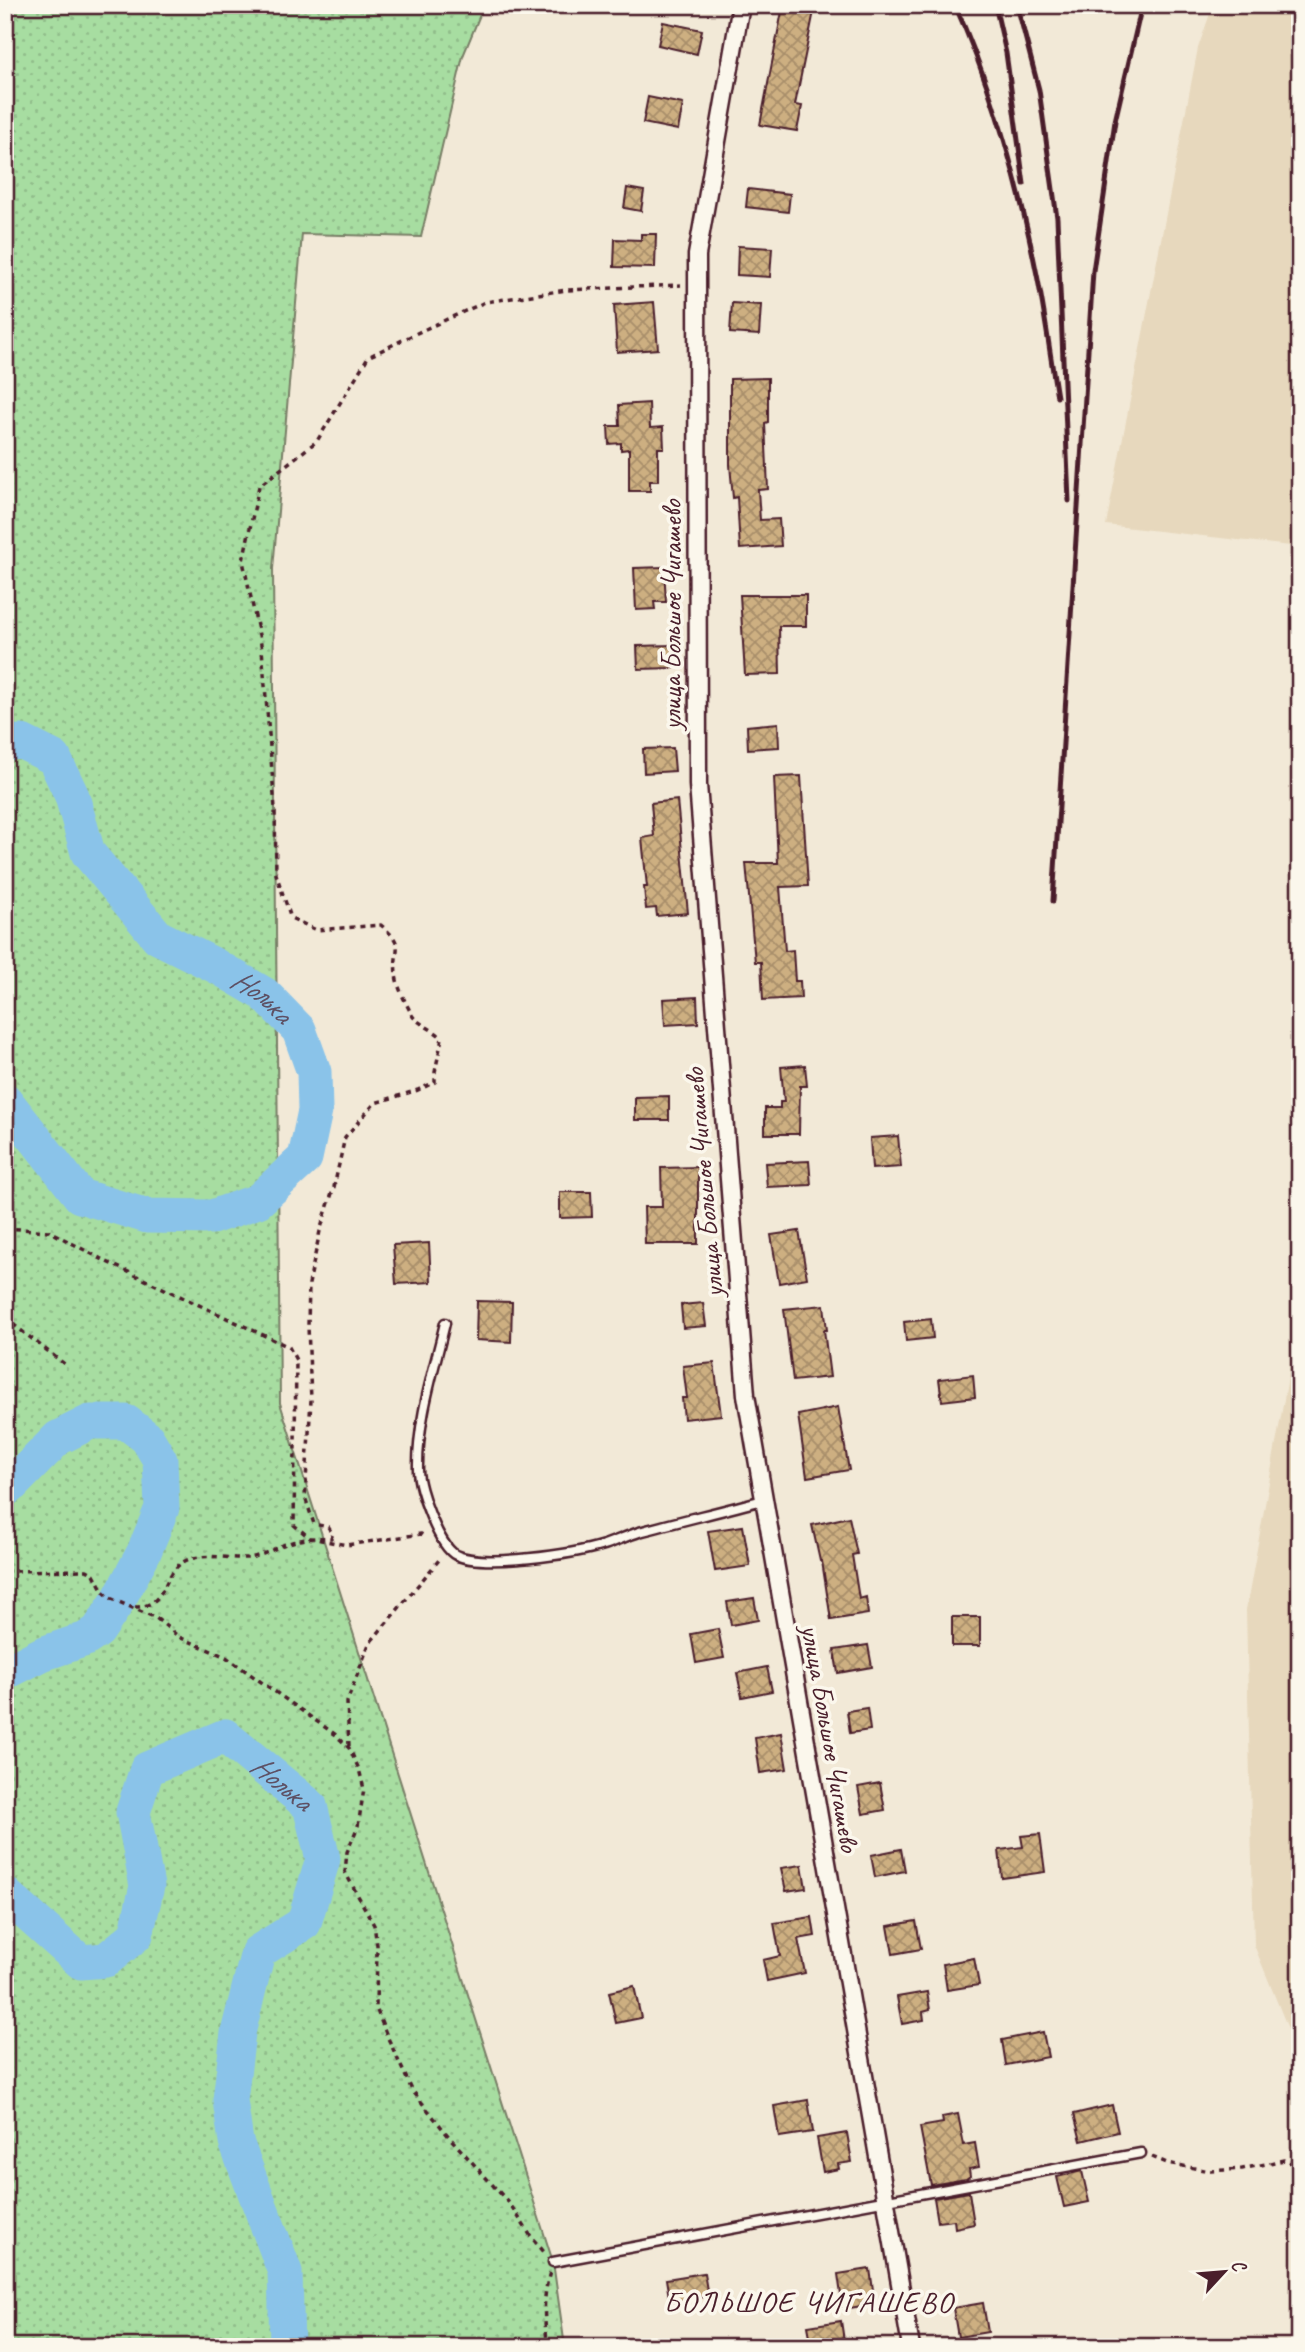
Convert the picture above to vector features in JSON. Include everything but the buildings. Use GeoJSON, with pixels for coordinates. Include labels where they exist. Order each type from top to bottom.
{"type":"FeatureCollection","features":[{"type":"Feature","properties":{"kind":"street","name":"улица Большое Чигашево"},"geometry":{"type":"LineString","coordinates":[[741,5],[697,255],[698,785],[746,1395],[911,2347]]}},
{"type":"Feature","properties":{"kind":"lane"},"geometry":{"type":"LineString","coordinates":[[445,1323],[422,1424],[418,1472],[438,1536],[448,1550],[458,1557],[502,1561],[573,1551],[763,1500]]}},
{"type":"Feature","properties":{"kind":"lane"},"geometry":{"type":"LineString","coordinates":[[553,2262],[1141,2153]]}},
{"type":"Feature","properties":{"kind":"path"},"geometry":{"type":"LineString","coordinates":[[135,1607],[146,1607],[158,1598],[173,1571],[193,1558],[250,1558],[295,1541],[319,1536],[331,1538],[334,1534],[328,1527],[314,1524],[305,1497],[312,1400],[309,1284],[320,1231],[334,1187],[345,1136],[374,1103],[435,1082],[442,1038],[413,1018],[395,972],[398,951],[395,937],[381,925],[316,930],[291,918],[276,874],[275,808],[262,649],[243,561],[259,486],[317,441],[368,357],[485,302],[566,290],[698,285]]}},
{"type":"Feature","properties":{"kind":"path"},"geometry":{"type":"LineString","coordinates":[[5,1228],[49,1231],[107,1262],[289,1347],[296,1360],[294,1525],[310,1538],[347,1545],[421,1534],[448,1550],[369,1644],[347,1702],[349,1748]]}},
{"type":"Feature","properties":{"kind":"path"},"geometry":{"type":"LineString","coordinates":[[5,1318],[67,1366]]}},
{"type":"Feature","properties":{"kind":"path"},"geometry":{"type":"LineString","coordinates":[[5,1571],[87,1570],[94,1574],[110,1598],[156,1618],[179,1637],[226,1657],[336,1735],[349,1748],[364,1788],[358,1826],[347,1852],[345,1871],[374,1925],[377,1945],[376,2008],[412,2090],[450,2138],[510,2204],[532,2238],[553,2262],[545,2291],[543,2317],[548,2347]]}},
{"type":"Feature","properties":{"kind":"path"},"geometry":{"type":"LineString","coordinates":[[1141,2153],[1167,2163],[1210,2171],[1242,2169],[1284,2160],[1300,2167]]}},
{"type":"Feature","properties":{"kind":"shaded area"},"geometry":{"type":"Polygon","coordinates":[[[1213,5],[1300,5],[1300,547],[1106,525],[1198,48],[1213,5]]]}},
{"type":"Feature","properties":{"kind":"shaded area"},"geometry":{"type":"Polygon","coordinates":[[[1296,1333],[1300,1333],[1300,2058],[1254,1945],[1246,1610],[1296,1333]]]}},
{"type":"Feature","properties":{"kind":"green space"},"geometry":{"type":"Polygon","coordinates":[[[5,5],[484,5],[463,56],[421,237],[302,234],[273,569],[280,1403],[553,2262],[565,2347],[5,2347],[5,5]]]}},
{"type":"Feature","properties":{"kind":"waterway","name":"Нолька"},"geometry":{"type":"LineString","coordinates":[[5,743],[22,742],[54,758],[72,796],[88,853],[158,937],[264,994],[299,1030],[314,1072],[315,1111],[305,1158],[258,1201],[212,1217],[147,1216],[80,1196],[5,1100]]}},
{"type":"Feature","properties":{"kind":"waterway","name":"Нолька"},"geometry":{"type":"LineString","coordinates":[[5,1490],[58,1438],[90,1422],[126,1422],[147,1438],[160,1460],[162,1508],[144,1552],[119,1599]]}},
{"type":"Feature","properties":{"kind":"waterway","name":"Нолька"},"geometry":{"type":"LineString","coordinates":[[5,1673],[42,1654],[86,1639],[98,1631],[116,1604]]}},
{"type":"Feature","properties":{"kind":"waterway","name":"Нолька"},"geometry":{"type":"LineString","coordinates":[[5,1894],[81,1962],[106,1960],[136,1935],[147,1886],[133,1812],[147,1769],[225,1736],[310,1806],[323,1859],[304,1923],[258,1952],[238,2033],[230,2100],[236,2142],[285,2272],[287,2347]]}},
{"type":"Feature","properties":{"kind":"railway"},"geometry":{"type":"LineString","coordinates":[[955,5],[993,102],[1012,169],[1039,286],[1057,397]]}},
{"type":"Feature","properties":{"kind":"railway"},"geometry":{"type":"LineString","coordinates":[[995,5],[1006,53],[1024,184]]}},
{"type":"Feature","properties":{"kind":"railway"},"geometry":{"type":"LineString","coordinates":[[1017,5],[1039,90],[1057,218],[1069,501]]}},
{"type":"Feature","properties":{"kind":"railway"},"geometry":{"type":"LineString","coordinates":[[1053,901],[1093,271],[1115,121],[1142,5]]}},
{"type":"Feature","properties":{"kind":"district","name":"БОЛЬШОЕ ЧИГАШЕВО"},"geometry":{"type":"Point","coordinates":[809,2302]}}]}
